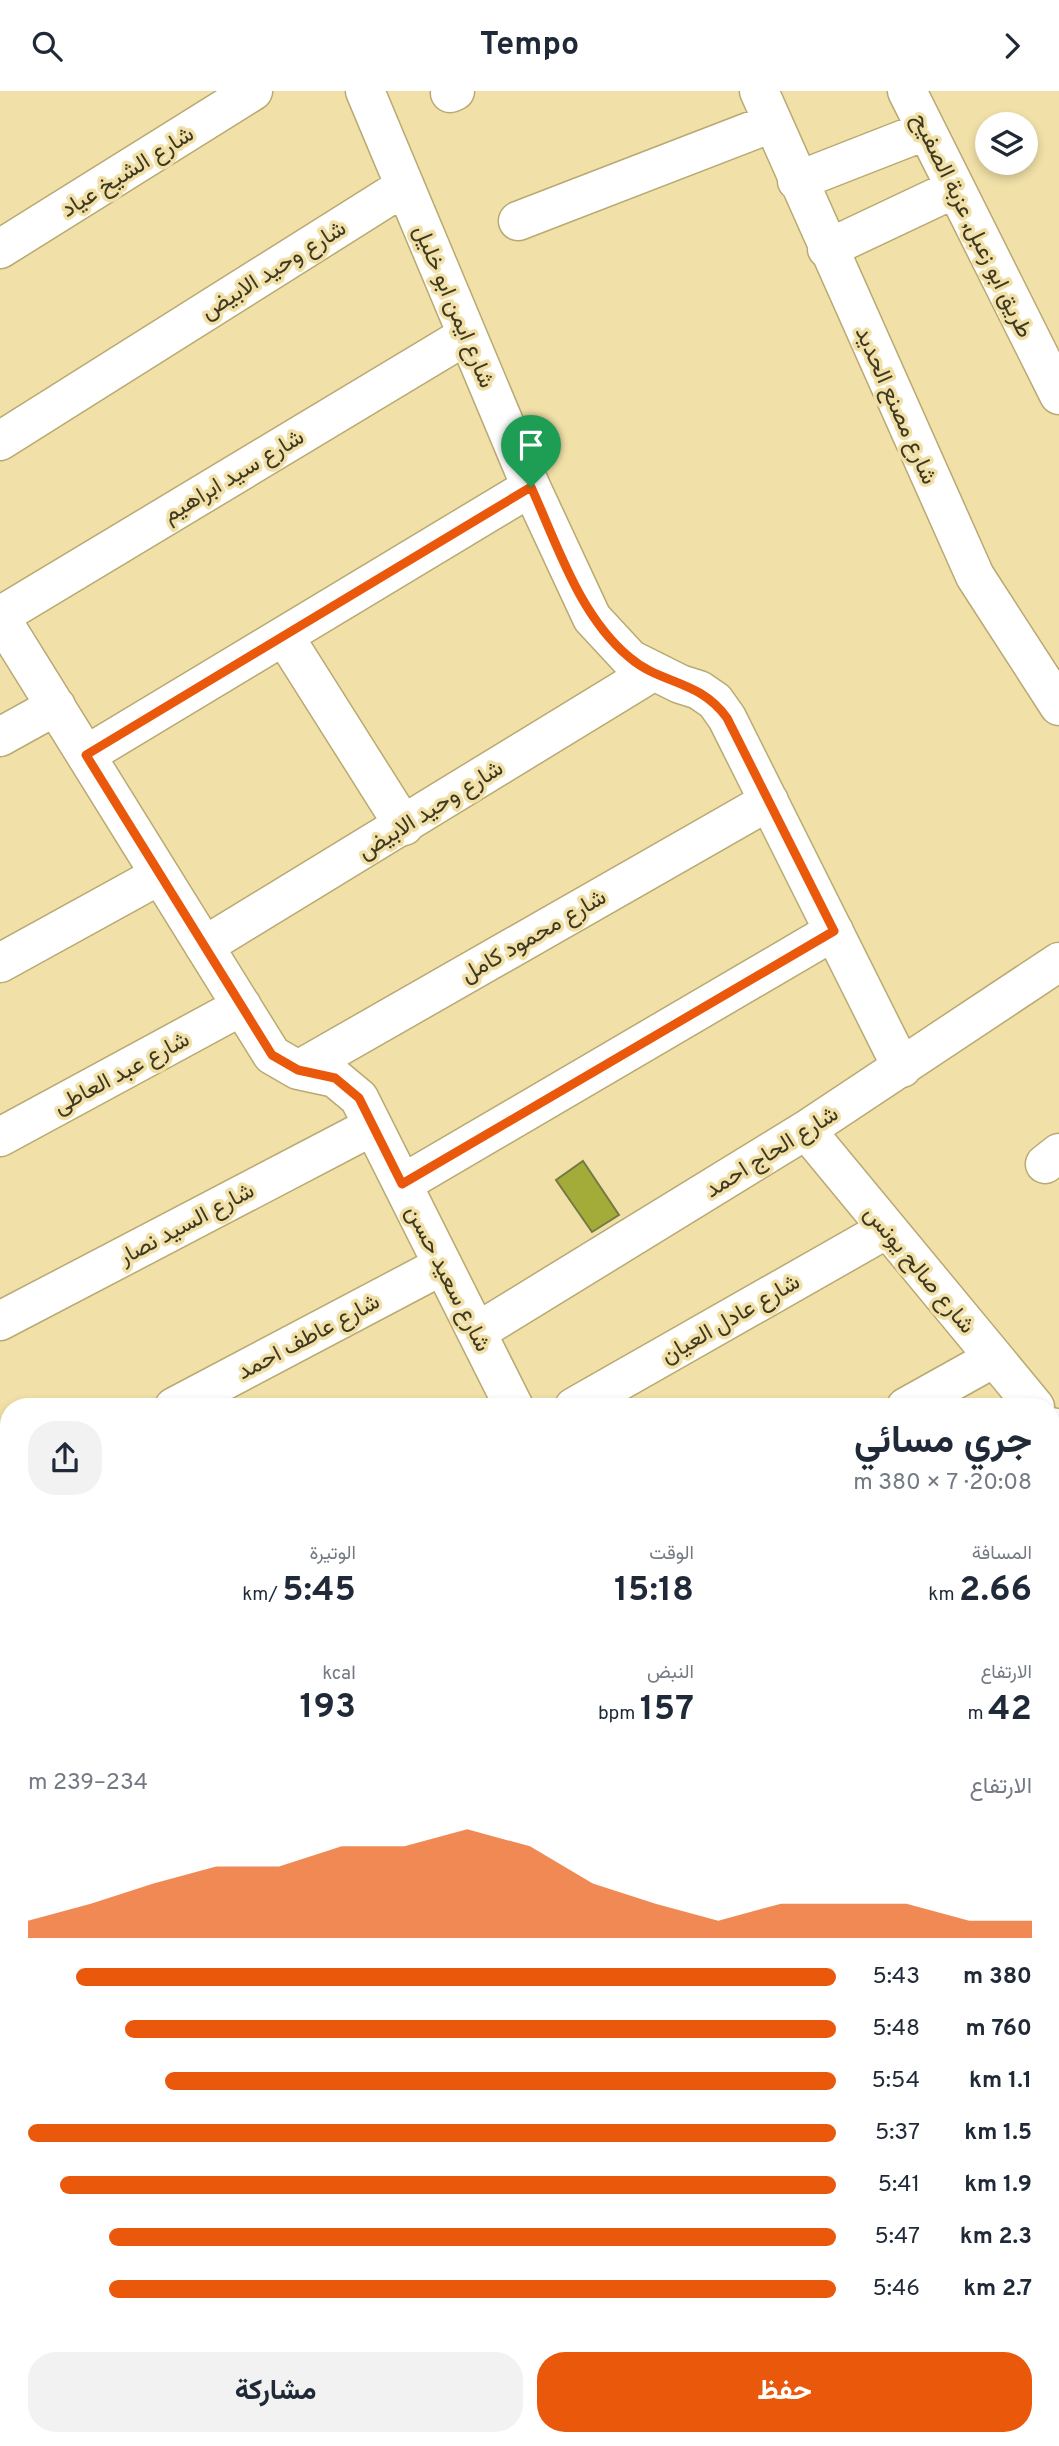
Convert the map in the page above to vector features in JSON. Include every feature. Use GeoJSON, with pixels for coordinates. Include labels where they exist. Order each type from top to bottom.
{"type":"FeatureCollection","features":[{"type":"Feature","properties":{"kind":"street","name":"شارع الشيخ عياد"},"geometry":{"type":"LineString","coordinates":[[0,249],[253,91]]}},
{"type":"Feature","properties":{"kind":"street","name":"شارع ايمن ابو خليل"},"geometry":{"type":"LineString","coordinates":[[365,91],[531,487],[592,618],[630,659],[699,690],[715,701],[727,718],[902,1068]]}},
{"type":"Feature","properties":{"kind":"street","name":"طريق ابو زعبل, عزبة الصفيح"},"geometry":{"type":"LineString","coordinates":[[907,91],[1059,395]]}},
{"type":"Feature","properties":{"kind":"street"},"geometry":{"type":"LineString","coordinates":[[518,222],[766,107]]}},
{"type":"Feature","properties":{"kind":"street","name":"شارع مصنع الحديد"},"geometry":{"type":"LineString","coordinates":[[766,107],[975,576],[1059,706]]}},
{"type":"Feature","properties":{"kind":"street"},"geometry":{"type":"LineString","coordinates":[[797,181],[925,131]]}},
{"type":"Feature","properties":{"kind":"street","name":"شارع وحيد الابيض"},"geometry":{"type":"LineString","coordinates":[[0,441],[405,186]]}},
{"type":"Feature","properties":{"kind":"street"},"geometry":{"type":"LineString","coordinates":[[827,249],[954,189]]}},
{"type":"Feature","properties":{"kind":"street","name":"شارع سيد ابراهيم"},"geometry":{"type":"LineString","coordinates":[[0,616],[467,334]]}},
{"type":"Feature","properties":{"kind":"street"},"geometry":{"type":"LineString","coordinates":[[86,755],[531,487]]}},
{"type":"Feature","properties":{"kind":"street","name":"شارع سعيد حسن"},"geometry":{"type":"LineString","coordinates":[[0,616],[272,1055],[298,1070],[335,1078],[359,1098],[477,1332],[504,1398]]}},
{"type":"Feature","properties":{"kind":"street"},"geometry":{"type":"LineString","coordinates":[[284,636],[404,826]]}},
{"type":"Feature","properties":{"kind":"street","name":"شارع وحيد الابيض"},"geometry":{"type":"LineString","coordinates":[[204,946],[654,671]]}},
{"type":"Feature","properties":{"kind":"street"},"geometry":{"type":"LineString","coordinates":[[0,737],[56,706]]}},
{"type":"Feature","properties":{"kind":"street","name":"شارع محمود كامل"},"geometry":{"type":"LineString","coordinates":[[298,1070],[769,801]]}},
{"type":"Feature","properties":{"kind":"street"},"geometry":{"type":"LineString","coordinates":[[0,963],[159,876]]}},
{"type":"Feature","properties":{"kind":"street"},"geometry":{"type":"LineString","coordinates":[[402,1184],[834,931]]}},
{"type":"Feature","properties":{"kind":"street","name":"شارع الحاج احمد"},"geometry":{"type":"LineString","coordinates":[[477,1332],[806,1130],[1059,962]]}},
{"type":"Feature","properties":{"kind":"street","name":"شارع عبد العاطى"},"geometry":{"type":"LineString","coordinates":[[0,1137],[242,1006]]}},
{"type":"Feature","properties":{"kind":"street","name":"شارع السيد نصار"},"geometry":{"type":"LineString","coordinates":[[0,1321],[373,1126]]}},
{"type":"Feature","properties":{"kind":"street","name":"شارع صالح يونس"},"geometry":{"type":"LineString","coordinates":[[806,1130],[1027,1398]]}},
{"type":"Feature","properties":{"kind":"street","name":"شارع عادل العيان"},"geometry":{"type":"LineString","coordinates":[[589,1398],[887,1229]]}},
{"type":"Feature","properties":{"kind":"street","name":"شارع عاطف احمد"},"geometry":{"type":"LineString","coordinates":[[191,1398],[443,1265]]}},
{"type":"Feature","properties":{"kind":"street"},"geometry":{"type":"LineString","coordinates":[[922,1398],[994,1358]]}},
{"type":"Feature","properties":{"kind":"building"},"geometry":{"type":"Polygon","coordinates":[[[583,1161],[619,1215],[592,1232],[556,1180],[583,1161]]]}},
{"type":"Feature","properties":{"kind":"route"},"geometry":{"type":"LineString","coordinates":[[531,487],[592,618],[630,659],[680,684],[699,690],[715,701],[727,718],[834,931],[402,1184],[359,1098],[335,1078],[298,1070],[272,1055],[86,755],[531,487]]}}]}
